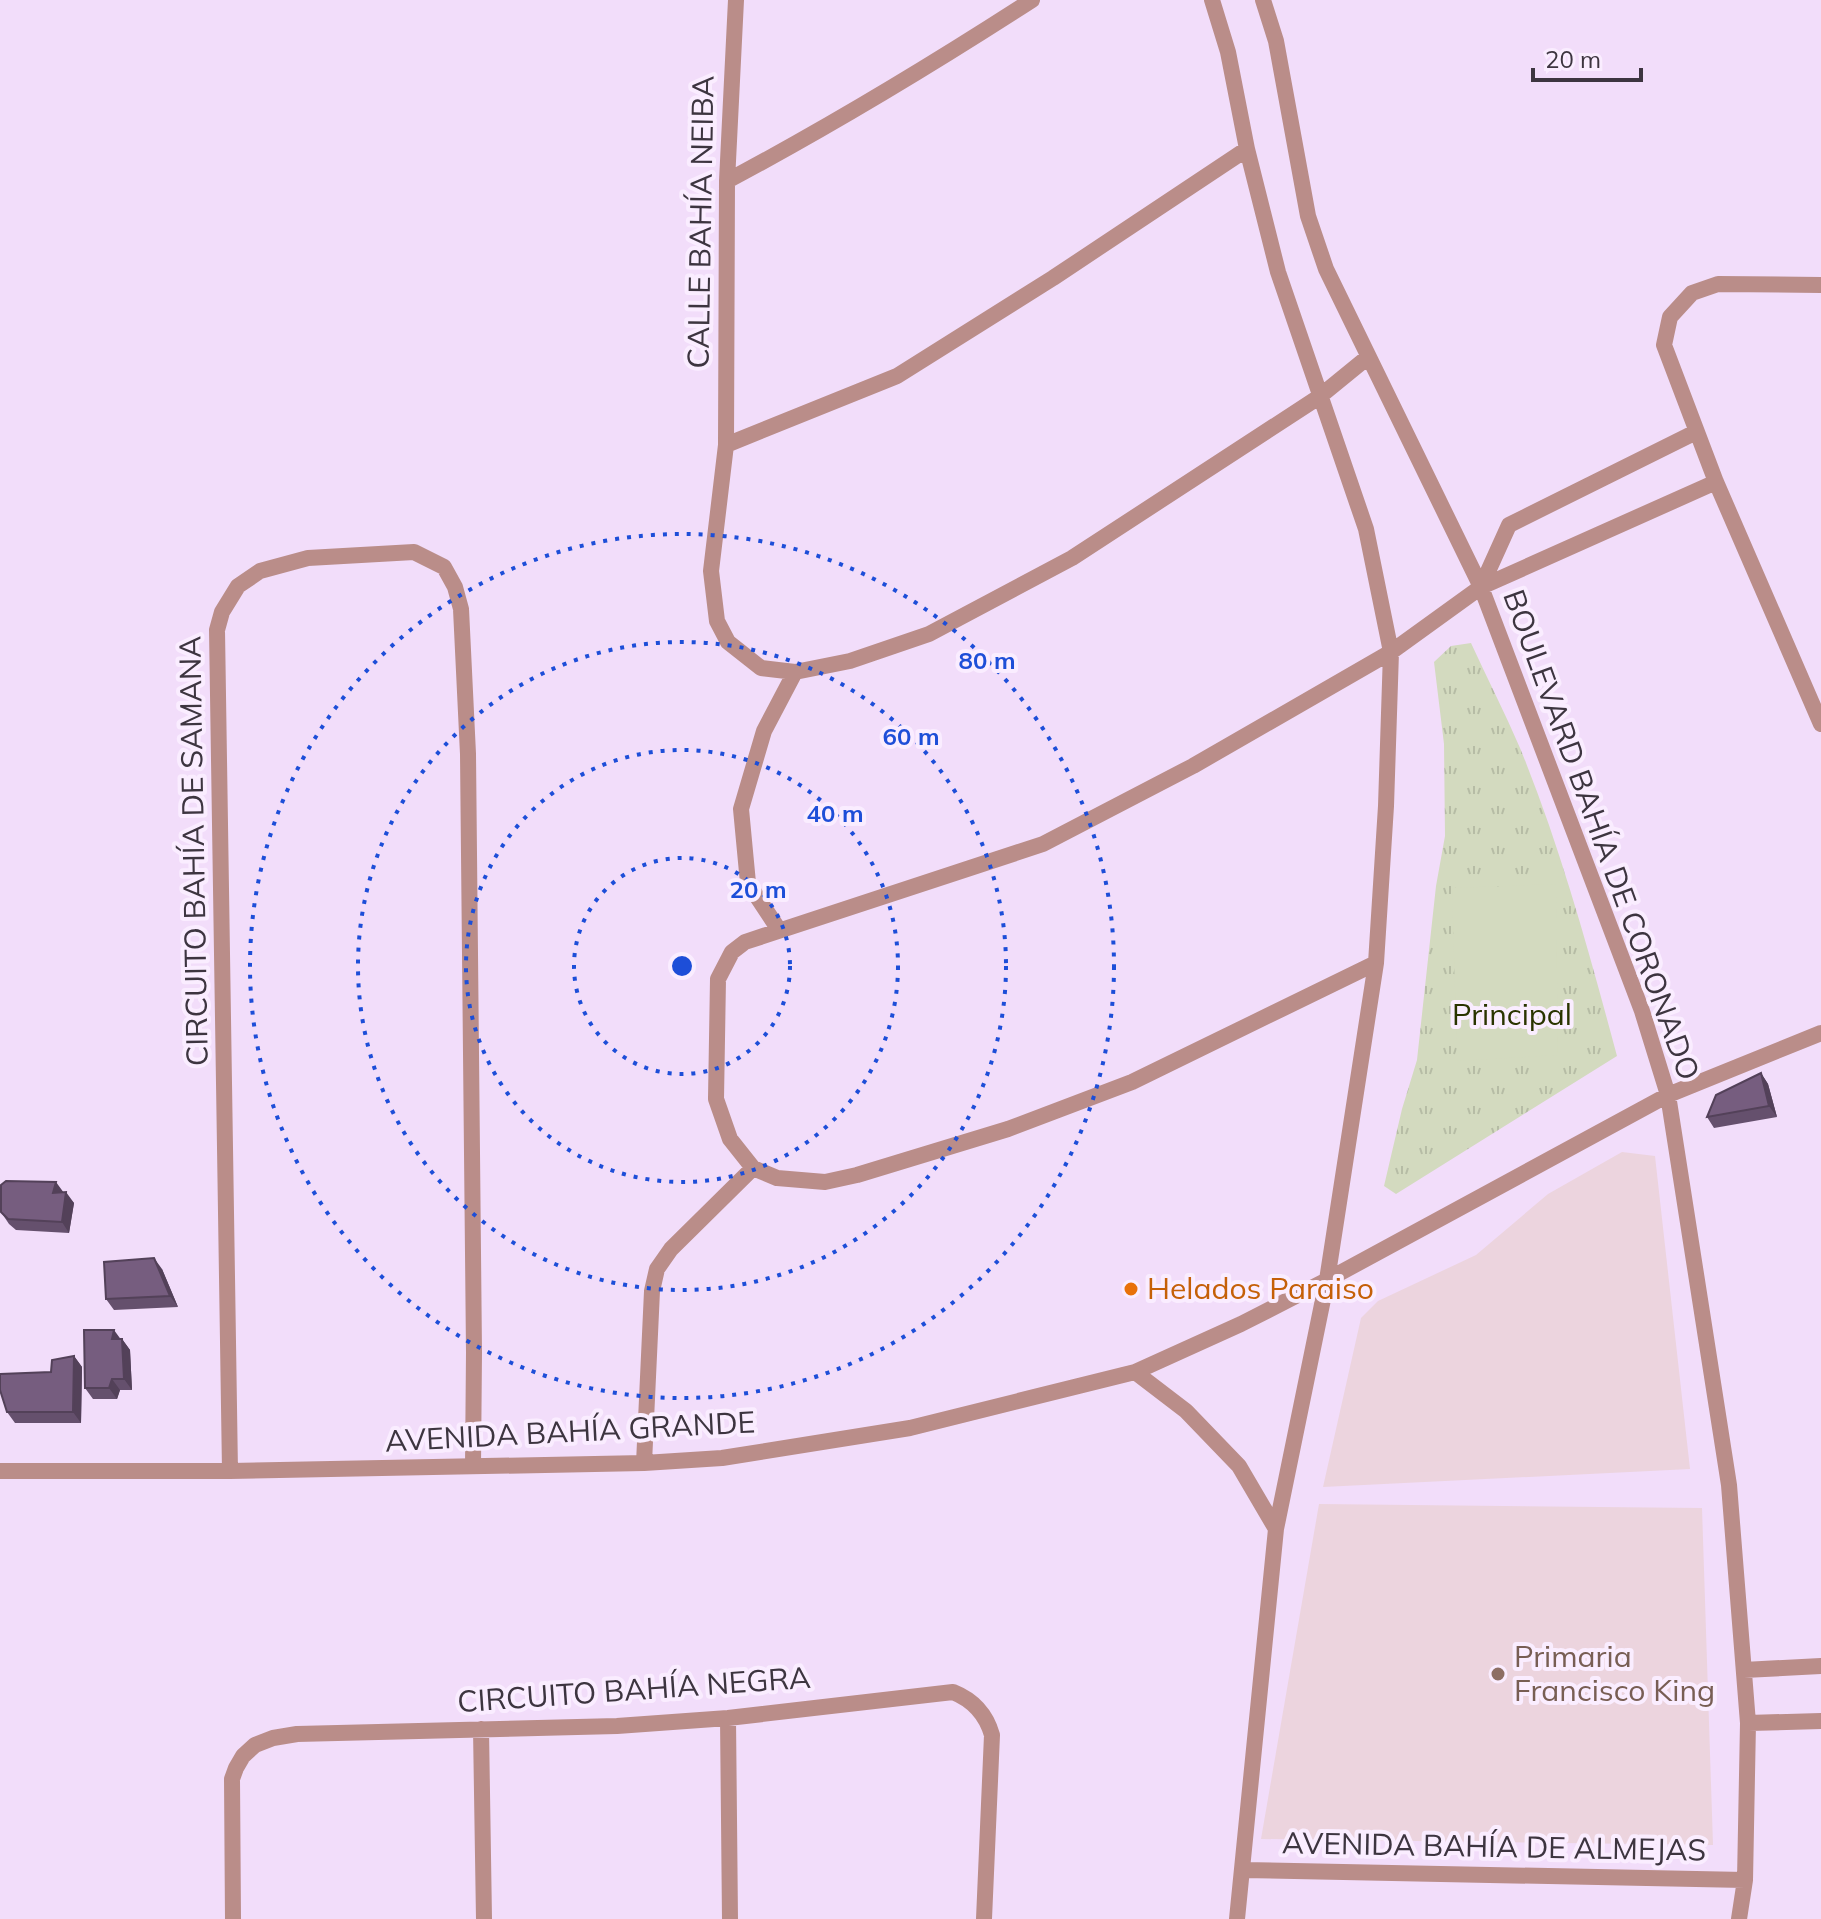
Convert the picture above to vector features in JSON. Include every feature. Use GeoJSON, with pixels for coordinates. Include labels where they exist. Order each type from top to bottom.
{"type":"FeatureCollection","features":[{"type":"Feature","properties":{"kind":"street","name":"CALLE BAHÍA NEIBA"},"geometry":{"type":"LineString","coordinates":[[736,0],[727,181],[726,445],[711,571],[717,621],[728,642],[761,668],[795,672]]}},
{"type":"Feature","properties":{"kind":"street"},"geometry":{"type":"LineString","coordinates":[[727,181],[941,59],[1032,0]]}},
{"type":"Feature","properties":{"kind":"street"},"geometry":{"type":"LineString","coordinates":[[1212,0],[1228,52],[1247,149],[1278,272],[1366,529],[1391,652],[1386,806],[1376,963],[1327,1280],[1276,1529],[1237,1919]]}},
{"type":"Feature","properties":{"kind":"street","name":"BOULEVARD BAHÍA DE CORONADO"},"geometry":{"type":"LineString","coordinates":[[1263,0],[1276,41],[1308,216],[1326,269],[1481,587],[1642,1011],[1668,1095],[1729,1485],[1748,1723],[1745,1880],[1739,1919]]}},
{"type":"Feature","properties":{"kind":"street"},"geometry":{"type":"LineString","coordinates":[[726,445],[897,376],[1053,278],[1247,149]]}},
{"type":"Feature","properties":{"kind":"street"},"geometry":{"type":"LineString","coordinates":[[1821,285],[1718,284],[1692,293],[1670,317],[1664,345],[1716,482],[1821,724]]}},
{"type":"Feature","properties":{"kind":"street"},"geometry":{"type":"LineString","coordinates":[[779,930],[748,883],[741,809],[764,731],[795,672],[850,661],[929,634],[1072,558],[1319,397],[1368,357]]}},
{"type":"Feature","properties":{"kind":"street"},"geometry":{"type":"LineString","coordinates":[[1481,587],[1509,525],[1696,432]]}},
{"type":"Feature","properties":{"kind":"street"},"geometry":{"type":"LineString","coordinates":[[1376,963],[1132,1082],[1008,1129],[825,1182],[777,1178],[753,1168],[730,1139],[716,1099],[718,979],[732,952],[745,942],[1043,844],[1193,766],[1391,652],[1481,587],[1716,482]]}},
{"type":"Feature","properties":{"kind":"street","name":"CIRCUITO BAHÍA DE SAMANA"},"geometry":{"type":"LineString","coordinates":[[230,1471],[217,630],[222,612],[238,586],[269,567],[308,558],[414,552],[444,567],[455,587],[461,609],[470,878],[473,1466]]}},
{"type":"Feature","properties":{"kind":"street","name":"AVENIDA BAHÍA GRANDE"},"geometry":{"type":"LineString","coordinates":[[0,1471],[230,1471],[644,1463],[722,1458],[910,1428],[1135,1372],[1241,1324],[1327,1280],[1668,1095],[1821,1033]]}},
{"type":"Feature","properties":{"kind":"street"},"geometry":{"type":"LineString","coordinates":[[644,1463],[652,1291],[657,1269],[671,1249],[753,1168]]}},
{"type":"Feature","properties":{"kind":"street"},"geometry":{"type":"LineString","coordinates":[[1135,1372],[1186,1411],[1239,1466],[1276,1529]]}},
{"type":"Feature","properties":{"kind":"street"},"geometry":{"type":"LineString","coordinates":[[1744,1670],[1821,1666]]}},
{"type":"Feature","properties":{"kind":"street","name":"CIRCUITO BAHÍA NEGRA"},"geometry":{"type":"LineString","coordinates":[[233,1919],[232,1779],[243,1756],[255,1745],[273,1738],[297,1734],[617,1726],[728,1718],[953,1692],[966,1697],[983,1713],[992,1735],[984,1919]]}},
{"type":"Feature","properties":{"kind":"street"},"geometry":{"type":"LineString","coordinates":[[728,1718],[730,1919]]}},
{"type":"Feature","properties":{"kind":"street"},"geometry":{"type":"LineString","coordinates":[[1748,1723],[1821,1721]]}},
{"type":"Feature","properties":{"kind":"street"},"geometry":{"type":"LineString","coordinates":[[481,1729],[484,1919]]}},
{"type":"Feature","properties":{"kind":"street","name":"AVENIDA BAHÍA DE ALMEJAS"},"geometry":{"type":"LineString","coordinates":[[1242,1870],[1745,1880]]}},
{"type":"Feature","properties":{"kind":"shaded area"},"geometry":{"type":"Polygon","coordinates":[[[1622,1152],[1655,1156],[1690,1469],[1323,1487],[1361,1318],[1378,1301],[1476,1255],[1548,1194],[1622,1152]]]}},
{"type":"Feature","properties":{"kind":"shaded area","name":"Primaria Francisco King"},"geometry":{"type":"Polygon","coordinates":[[[1319,1504],[1702,1508],[1713,1845],[1261,1839],[1319,1504]]]}},
{"type":"Feature","properties":{"kind":"green space","name":"Principal"},"geometry":{"type":"Polygon","coordinates":[[[1471,643],[1520,748],[1549,824],[1617,1056],[1396,1194],[1384,1186],[1417,1060],[1436,886],[1445,836],[1444,744],[1434,662],[1451,646],[1471,643]]]}},
{"type":"Feature","properties":{"kind":"green space"},"geometry":{"type":"Polygon","coordinates":[[[1556,884],[1558,1055],[1457,1061],[1452,888],[1556,884]]]}},
{"type":"Feature","properties":{"kind":"building"},"geometry":{"type":"Polygon","coordinates":[[[1761,1073],[1769,1106],[1707,1117],[1716,1095],[1761,1073]]]}},
{"type":"Feature","properties":{"kind":"building"},"geometry":{"type":"Polygon","coordinates":[[[6,1181],[56,1182],[53,1193],[66,1192],[62,1222],[8,1219],[1,1212],[1,1185],[6,1181]]]}},
{"type":"Feature","properties":{"kind":"building"},"geometry":{"type":"Polygon","coordinates":[[[154,1258],[170,1296],[106,1299],[104,1262],[154,1258]]]}},
{"type":"Feature","properties":{"kind":"building"},"geometry":{"type":"Polygon","coordinates":[[[84,1330],[114,1330],[112,1339],[122,1339],[124,1379],[112,1379],[109,1388],[85,1388],[84,1330]]]}},
{"type":"Feature","properties":{"kind":"building"},"geometry":{"type":"Polygon","coordinates":[[[74,1356],[73,1412],[7,1412],[0,1390],[0,1374],[51,1372],[52,1360],[74,1356]]]}},
{"type":"Feature","properties":{"kind":"place","name":"Helados Paraiso"},"geometry":{"type":"Point","coordinates":[1131,1289]}},
{"type":"Feature","properties":{"kind":"place","name":"Primaria Francisco King"},"geometry":{"type":"Point","coordinates":[1498,1674]}}]}
